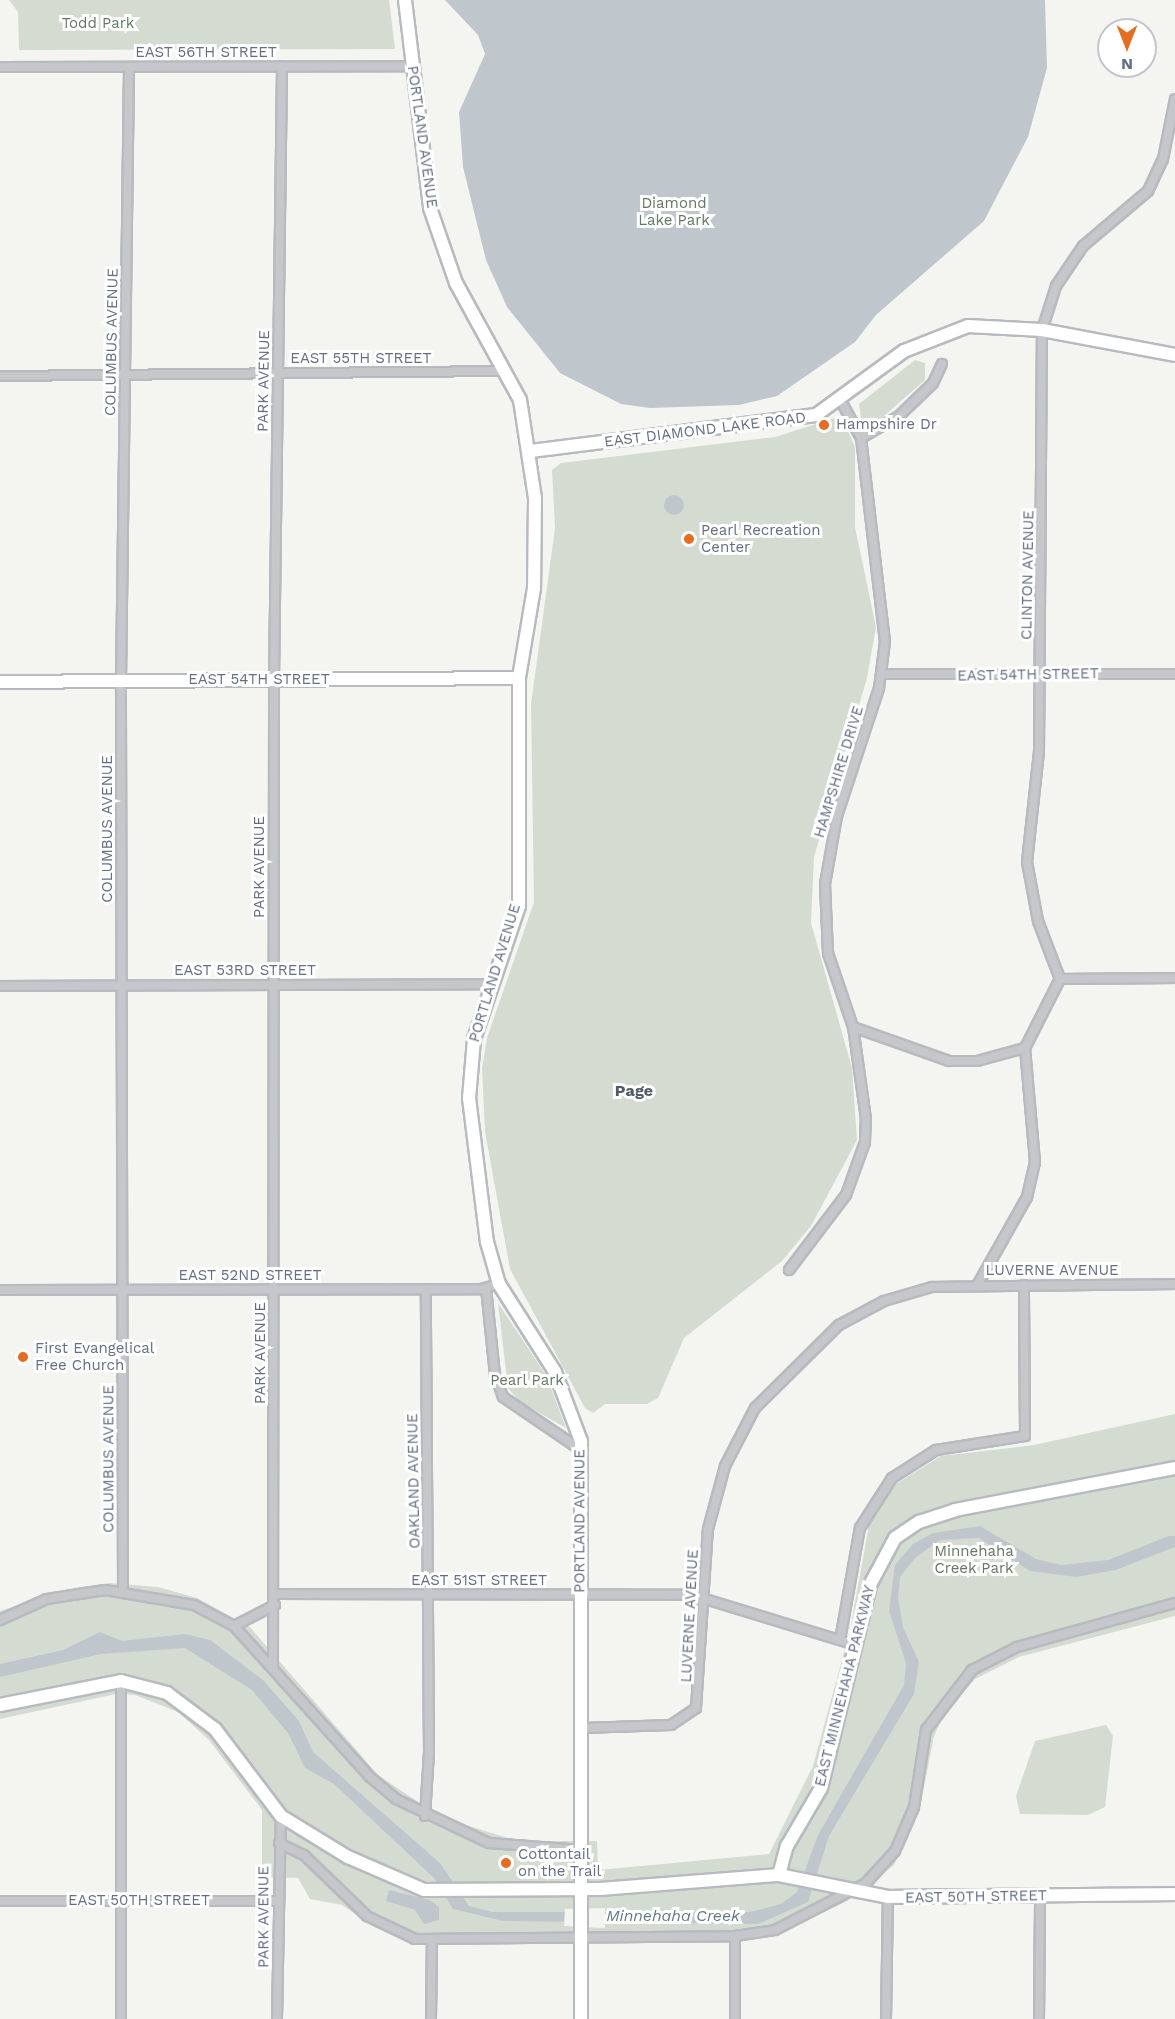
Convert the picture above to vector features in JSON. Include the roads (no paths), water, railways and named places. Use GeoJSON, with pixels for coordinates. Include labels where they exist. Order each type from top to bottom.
{"type":"FeatureCollection","features":[{"type":"Feature","properties":{"kind":"street","name":"PORTLAND AVENUE"},"geometry":{"type":"LineString","coordinates":[[405,0],[430,208],[456,284],[520,400],[531,451],[534,588],[519,678],[519,906],[474,1039],[469,1098],[487,1242],[499,1284],[555,1372],[581,1450],[581,2019]]}},
{"type":"Feature","properties":{"kind":"street","name":"PARK AVENUE"},"geometry":{"type":"LineString","coordinates":[[273,1668],[275,1605],[274,680],[282,66]]}},
{"type":"Feature","properties":{"kind":"street","name":"EAST 56TH STREET"},"geometry":{"type":"LineString","coordinates":[[0,67],[412,66]]}},
{"type":"Feature","properties":{"kind":"street","name":"COLUMBUS AVENUE"},"geometry":{"type":"LineString","coordinates":[[123,1590],[121,681],[129,67]]}},
{"type":"Feature","properties":{"kind":"street","name":"CLINTON AVENUE"},"geometry":{"type":"LineString","coordinates":[[1060,979],[1038,921],[1027,862],[1039,752],[1042,330],[1056,286],[1078,252],[1148,190],[1162,159],[1175,99]]}},
{"type":"Feature","properties":{"kind":"street","name":"EAST DIAMOND LAKE ROAD"},"geometry":{"type":"LineString","coordinates":[[531,451],[778,423],[816,415],[841,401],[904,351],[945,332],[993,325],[1042,330],[1175,355]]}},
{"type":"Feature","properties":{"kind":"street"},"geometry":{"type":"LineString","coordinates":[[861,438],[899,416],[933,383],[942,364]]}},
{"type":"Feature","properties":{"kind":"street","name":"EAST 55TH STREET"},"geometry":{"type":"LineString","coordinates":[[0,376],[506,371]]}},
{"type":"Feature","properties":{"kind":"street","name":"HAMPSHIRE DRIVE"},"geometry":{"type":"LineString","coordinates":[[789,1270],[846,1194],[865,1142],[865,1095],[853,1028],[828,953],[825,884],[837,816],[882,675],[884,619],[867,516],[861,438],[841,401]]}},
{"type":"Feature","properties":{"kind":"street","name":"EAST 54TH STREET"},"geometry":{"type":"LineString","coordinates":[[882,675],[1175,674]]}},
{"type":"Feature","properties":{"kind":"street","name":"EAST 54TH STREET"},"geometry":{"type":"LineString","coordinates":[[0,682],[519,678]]}},
{"type":"Feature","properties":{"kind":"street"},"geometry":{"type":"LineString","coordinates":[[978,1284],[1027,1197],[1035,1162],[1025,1048],[1060,979],[1175,978]]}},
{"type":"Feature","properties":{"kind":"street","name":"EAST 53RD STREET"},"geometry":{"type":"LineString","coordinates":[[0,986],[491,984]]}},
{"type":"Feature","properties":{"kind":"street"},"geometry":{"type":"LineString","coordinates":[[853,1028],[950,1061],[977,1061],[1025,1048]]}},
{"type":"Feature","properties":{"kind":"street","name":"EAST 52ND STREET"},"geometry":{"type":"LineString","coordinates":[[0,1290],[426,1289],[486,1288],[499,1284]]}},
{"type":"Feature","properties":{"kind":"street","name":"LUVERNE AVENUE"},"geometry":{"type":"LineString","coordinates":[[582,1728],[671,1725],[690,1716],[700,1698],[701,1598],[708,1529],[724,1466],[744,1427],[776,1382],[861,1312],[924,1289],[978,1284],[1175,1284]]}},
{"type":"Feature","properties":{"kind":"street"},"geometry":{"type":"LineString","coordinates":[[840,1640],[860,1528],[892,1478],[936,1450],[1025,1436],[1024,1285]]}},
{"type":"Feature","properties":{"kind":"street"},"geometry":{"type":"LineString","coordinates":[[486,1288],[503,1397],[581,1450]]}},
{"type":"Feature","properties":{"kind":"street","name":"OAKLAND AVENUE"},"geometry":{"type":"LineString","coordinates":[[425,1816],[429,1595],[426,1289]]}},
{"type":"Feature","properties":{"kind":"street","name":"EAST MINNEHAHA PARKWAY"},"geometry":{"type":"LineString","coordinates":[[779,1875],[787,1845],[824,1781],[876,1567],[908,1527],[1010,1497],[1175,1468]]}},
{"type":"Feature","properties":{"kind":"street"},"geometry":{"type":"LineString","coordinates":[[0,1620],[47,1599],[123,1590],[194,1605],[234,1626],[370,1777],[425,1816],[489,1843],[582,1850]]}},
{"type":"Feature","properties":{"kind":"street","name":"EAST 51ST STREET"},"geometry":{"type":"LineString","coordinates":[[275,1594],[580,1595],[701,1598],[856,1645]]}},
{"type":"Feature","properties":{"kind":"street"},"geometry":{"type":"LineString","coordinates":[[279,1843],[304,1855],[374,1920],[432,1942],[582,1935],[735,1936],[790,1925],[855,1890],[879,1872],[904,1838],[926,1730],[972,1670],[1017,1647],[1175,1603]]}},
{"type":"Feature","properties":{"kind":"street"},"geometry":{"type":"LineString","coordinates":[[234,1626],[275,1605]]}},
{"type":"Feature","properties":{"kind":"street"},"geometry":{"type":"LineString","coordinates":[[0,1705],[121,1681],[167,1693],[204,1717],[281,1816],[398,1882],[441,1892],[582,1895],[779,1875]]}},
{"type":"Feature","properties":{"kind":"street"},"geometry":{"type":"LineString","coordinates":[[121,1681],[122,2019]]}},
{"type":"Feature","properties":{"kind":"street","name":"PARK AVENUE"},"geometry":{"type":"LineString","coordinates":[[277,2019],[277,1901],[281,1816]]}},
{"type":"Feature","properties":{"kind":"street","name":"EAST 50TH STREET"},"geometry":{"type":"LineString","coordinates":[[779,1875],[888,1898],[1175,1894]]}},
{"type":"Feature","properties":{"kind":"street"},"geometry":{"type":"LineString","coordinates":[[1039,2019],[1040,1896]]}},
{"type":"Feature","properties":{"kind":"street"},"geometry":{"type":"LineString","coordinates":[[886,2019],[888,1898]]}},
{"type":"Feature","properties":{"kind":"street","name":"EAST 50TH STREET"},"geometry":{"type":"LineString","coordinates":[[0,1900],[277,1901]]}},
{"type":"Feature","properties":{"kind":"street"},"geometry":{"type":"LineString","coordinates":[[735,1936],[735,2019]]}},
{"type":"Feature","properties":{"kind":"street"},"geometry":{"type":"LineString","coordinates":[[431,2019],[432,1942]]}},
{"type":"Feature","properties":{"kind":"water","name":"Diamond Lake Park"},"geometry":{"type":"Polygon","coordinates":[[[445,0],[1045,0],[1047,68],[1028,137],[984,221],[876,315],[855,342],[777,396],[739,405],[650,408],[621,404],[560,373],[507,307],[486,260],[463,167],[459,112],[485,54],[478,35],[445,0]]]}},
{"type":"Feature","properties":{"kind":"water"},"geometry":{"type":"Polygon","coordinates":[[[674,495],[681,498],[684,505],[681,512],[674,515],[667,512],[664,505],[667,498],[674,495]]]}},
{"type":"Feature","properties":{"kind":"water","name":"Minnehaha Creek"},"geometry":{"type":"Polygon","coordinates":[[[980,1526],[1036,1559],[1061,1565],[1108,1560],[1169,1536],[1175,1536],[1175,1547],[1116,1570],[1076,1577],[1030,1571],[979,1538],[940,1540],[915,1558],[900,1577],[898,1598],[903,1627],[919,1662],[914,1694],[829,1836],[808,1902],[758,1924],[503,1921],[453,1909],[434,1878],[334,1784],[305,1768],[288,1733],[252,1690],[185,1648],[101,1654],[0,1677],[0,1664],[63,1650],[100,1632],[122,1641],[185,1634],[210,1640],[263,1680],[299,1721],[313,1752],[440,1863],[469,1906],[492,1912],[750,1912],[781,1904],[797,1892],[818,1835],[904,1685],[906,1663],[889,1611],[895,1565],[913,1544],[933,1533],[980,1526]]]}},
{"type":"Feature","properties":{"kind":"water"},"geometry":{"type":"Polygon","coordinates":[[[389,1890],[430,1900],[439,1907],[439,1920],[424,1924],[415,1910],[386,1901],[389,1890]]]}},
{"type":"Feature","properties":{"kind":"place","name":"Hampshire Dr"},"geometry":{"type":"Point","coordinates":[824,425]}},
{"type":"Feature","properties":{"kind":"place","name":"Pearl Recreation Center"},"geometry":{"type":"Point","coordinates":[689,539]}},
{"type":"Feature","properties":{"kind":"place","name":"First Evangelical Free Church"},"geometry":{"type":"Point","coordinates":[23,1357]}},
{"type":"Feature","properties":{"kind":"place","name":"Cottontail on the Trail"},"geometry":{"type":"Point","coordinates":[506,1863]}},
{"type":"Feature","properties":{"kind":"district","name":"Page"},"geometry":{"type":"Point","coordinates":[634,1091]}},
{"type":"Feature","properties":{"kind":"park label","name":"Todd Park"},"geometry":{"type":"Point","coordinates":[98,24]}},
{"type":"Feature","properties":{"kind":"park label","name":"Pearl Park"},"geometry":{"type":"Point","coordinates":[527,1381]}},
{"type":"Feature","properties":{"kind":"park label","name":"Minnehaha Creek Park"},"geometry":{"type":"Point","coordinates":[974,1560]}}]}
